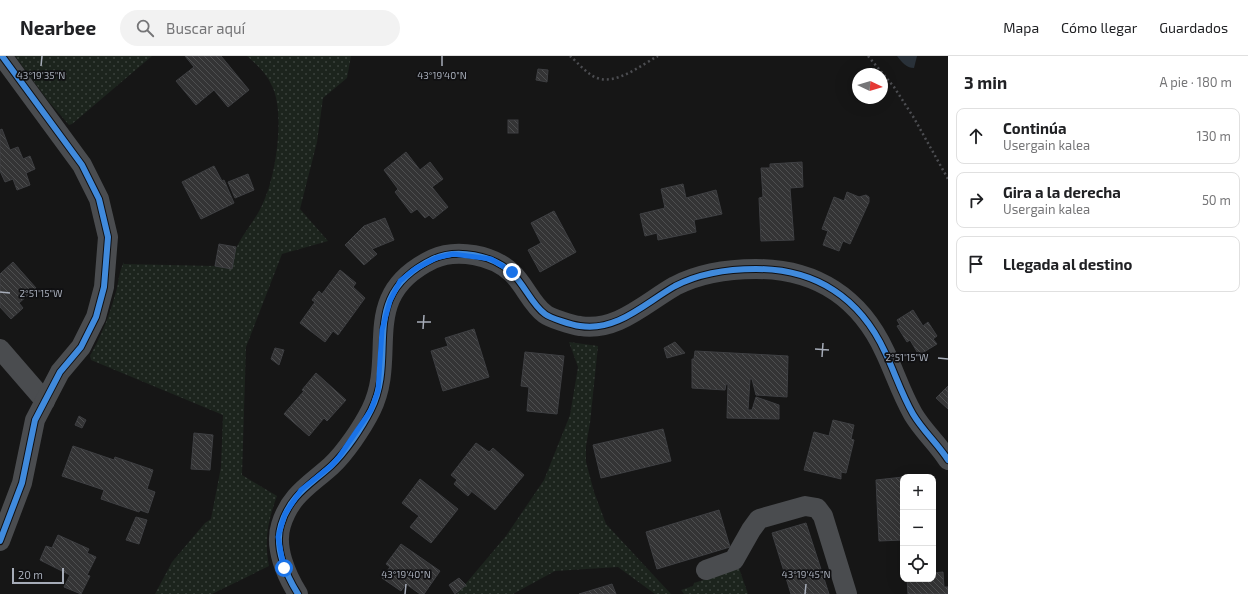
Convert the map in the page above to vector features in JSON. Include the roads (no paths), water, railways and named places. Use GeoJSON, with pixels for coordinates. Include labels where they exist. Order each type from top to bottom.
{"type":"FeatureCollection","features":[{"type":"Feature","properties":{"kind":"street"},"geometry":{"type":"LineString","coordinates":[[0,541],[22,483],[36,420],[60,372],[81,347],[96,317],[104,287],[108,237],[99,199],[82,165],[2,56]]}},
{"type":"Feature","properties":{"kind":"street"},"geometry":{"type":"LineString","coordinates":[[298,594],[284,568],[278,537],[285,514],[301,490],[332,465],[339,457],[371,410],[378,391],[382,330],[390,301],[400,281],[415,269],[436,258],[453,254],[491,259],[512,272],[545,315],[580,326],[616,322],[636,312],[675,286],[712,272],[735,269],[768,269],[807,276],[838,292],[852,304],[884,351],[897,384],[915,416],[948,460]]}},
{"type":"Feature","properties":{"kind":"street"},"geometry":{"type":"LineString","coordinates":[[0,349],[45,401]]}},
{"type":"Feature","properties":{"kind":"street"},"geometry":{"type":"LineString","coordinates":[[706,570],[734,560],[759,519],[805,506],[817,508],[823,516],[848,594]]}}]}
